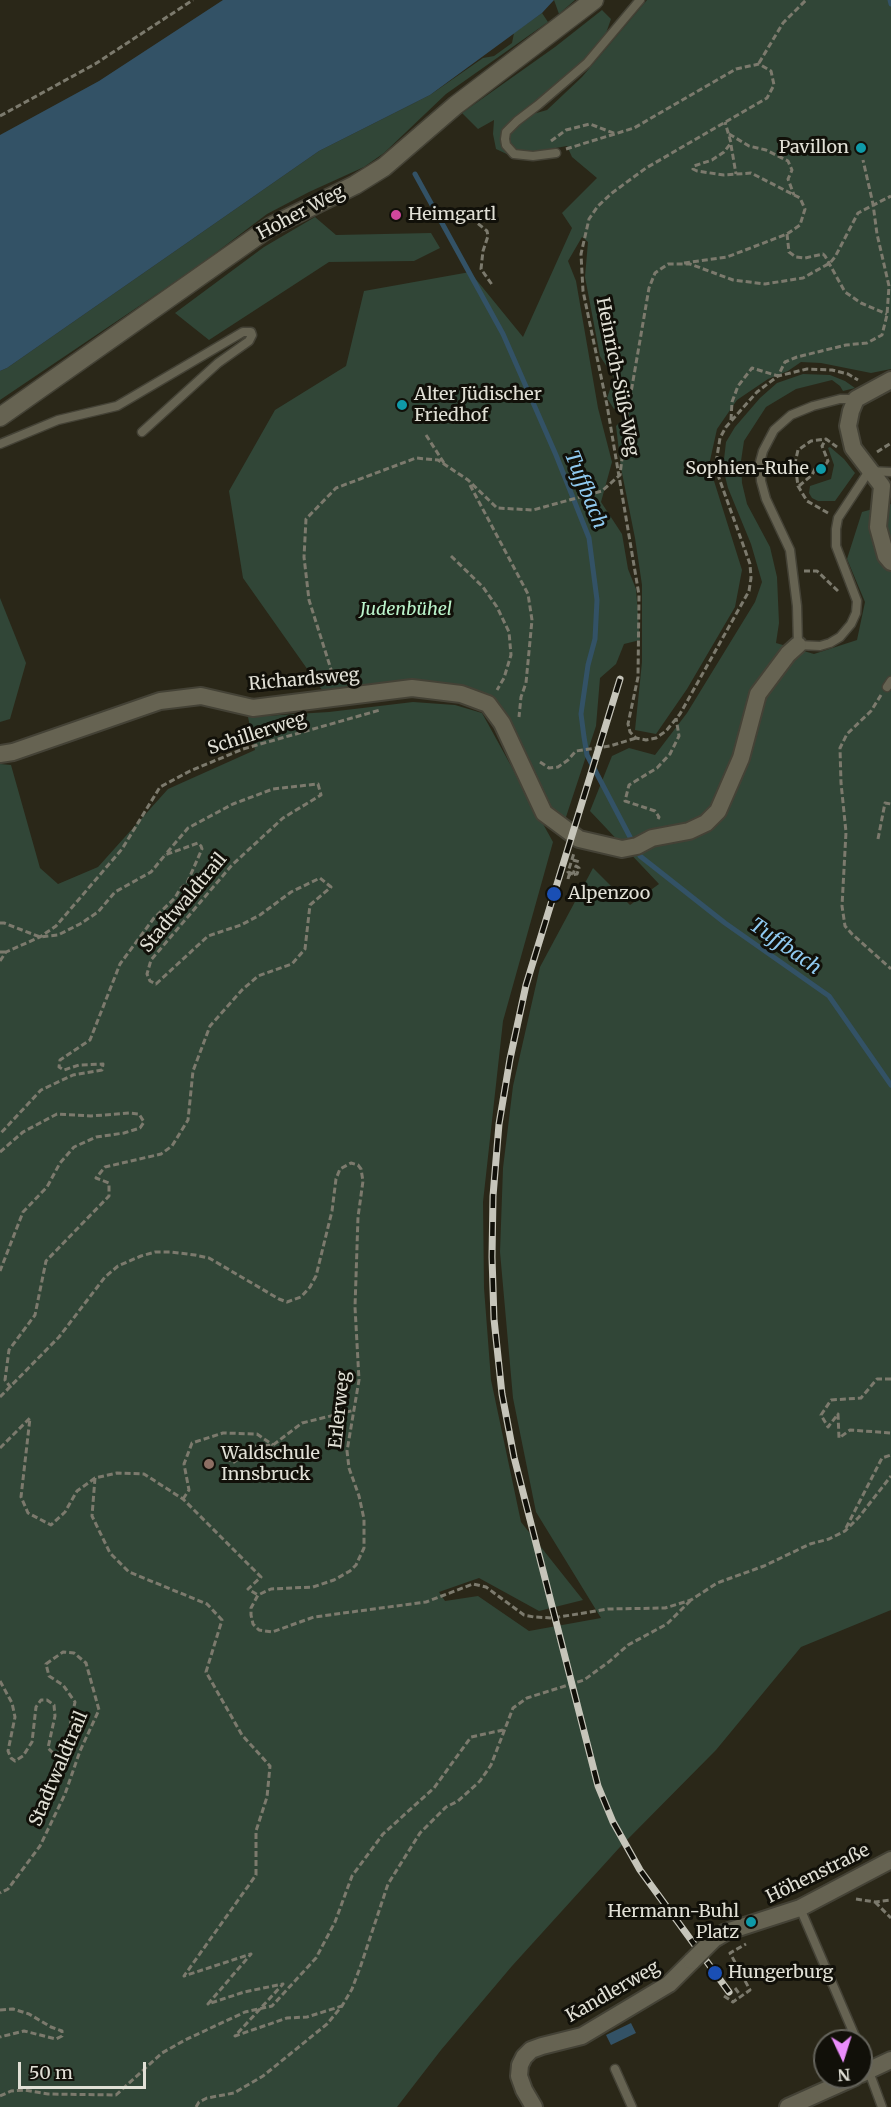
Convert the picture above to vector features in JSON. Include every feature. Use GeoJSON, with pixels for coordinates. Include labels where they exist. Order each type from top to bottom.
{"type":"FeatureCollection","features":[{"type":"Feature","properties":{"kind":"street","name":"Hoher Weg"},"geometry":{"type":"LineString","coordinates":[[0,417],[270,227],[384,167],[456,105],[594,0]]}},
{"type":"Feature","properties":{"kind":"street"},"geometry":{"type":"LineString","coordinates":[[891,380],[861,395],[851,411],[848,426],[853,448],[882,486],[878,527],[886,556],[891,562]]}},
{"type":"Feature","properties":{"kind":"street"},"geometry":{"type":"LineString","coordinates":[[488,704],[502,723],[544,813],[579,839],[622,849],[637,846],[652,838],[689,831],[706,823],[718,811],[741,758],[758,694],[788,654],[798,645]]}},
{"type":"Feature","properties":{"kind":"street","name":"Richardsweg"},"geometry":{"type":"LineString","coordinates":[[0,754],[13,752],[160,701],[201,696],[253,708],[412,688],[461,694],[488,704]]}},
{"type":"Feature","properties":{"kind":"street","name":"Höhenstraße"},"geometry":{"type":"LineString","coordinates":[[720,1936],[800,1908],[891,1860]]}},
{"type":"Feature","properties":{"kind":"street","name":"Kandlerweg"},"geometry":{"type":"LineString","coordinates":[[534,2107],[519,2076],[520,2064],[531,2050],[582,2036],[669,1984],[720,1936]]}},
{"type":"Feature","properties":{"kind":"street"},"geometry":{"type":"LineString","coordinates":[[873,2069],[891,2060]]}},
{"type":"Feature","properties":{"kind":"street"},"geometry":{"type":"LineString","coordinates":[[788,2107],[828,2089]]}},
{"type":"Feature","properties":{"kind":"lane"},"geometry":{"type":"LineString","coordinates":[[552,153],[533,156],[514,154],[507,145],[506,132],[587,63],[640,0]]}},
{"type":"Feature","properties":{"kind":"lane"},"geometry":{"type":"LineString","coordinates":[[0,444],[58,420],[117,406],[243,332],[251,332],[249,340],[218,363],[142,432]]}},
{"type":"Feature","properties":{"kind":"lane"},"geometry":{"type":"LineString","coordinates":[[861,395],[813,406],[791,415],[774,429],[763,451],[760,472],[763,490],[790,549],[797,606],[798,645],[820,646],[830,643],[848,630],[854,619],[857,607],[856,595],[836,546],[838,518],[869,471],[891,472]]}},
{"type":"Feature","properties":{"kind":"lane"},"geometry":{"type":"LineString","coordinates":[[800,1908],[852,2029]]}},
{"type":"Feature","properties":{"kind":"lane"},"geometry":{"type":"LineString","coordinates":[[615,2069],[632,2107]]}},
{"type":"Feature","properties":{"kind":"lane"},"geometry":{"type":"LineString","coordinates":[[871,2089],[882,2107]]}},
{"type":"Feature","properties":{"kind":"path"},"geometry":{"type":"LineString","coordinates":[[0,116],[95,64],[193,0]]}},
{"type":"Feature","properties":{"kind":"path"},"geometry":{"type":"LineString","coordinates":[[616,134],[590,124],[566,130],[552,139],[552,153],[616,134],[634,128],[736,69],[759,64],[783,23],[806,0]]}},
{"type":"Feature","properties":{"kind":"path","name":"Heinrich-Süß-Weg"},"geometry":{"type":"LineString","coordinates":[[636,738],[630,732],[628,724],[638,677],[639,596],[620,475],[583,291],[581,254],[589,219],[598,206],[612,193],[646,168],[767,98],[774,85],[771,71],[759,64]]}},
{"type":"Feature","properties":{"kind":"path"},"geometry":{"type":"LineString","coordinates":[[725,122],[736,174]]}},
{"type":"Feature","properties":{"kind":"path"},"geometry":{"type":"LineString","coordinates":[[728,133],[749,146],[766,150],[788,161],[792,170],[788,179],[794,196]]}},
{"type":"Feature","properties":{"kind":"path"},"geometry":{"type":"LineString","coordinates":[[683,264],[727,256],[787,234],[800,225],[805,209],[800,198],[751,173],[724,175],[693,169],[694,166],[712,160],[724,152],[731,143]]}},
{"type":"Feature","properties":{"kind":"path"},"geometry":{"type":"LineString","coordinates":[[778,376],[785,362],[796,357],[846,345],[867,343],[876,339],[884,329],[889,286],[863,160]]}},
{"type":"Feature","properties":{"kind":"path"},"geometry":{"type":"LineString","coordinates":[[340,698],[309,600],[304,557],[306,519],[336,488],[416,458],[438,460],[445,464],[468,480],[497,508],[533,510],[602,491],[620,475],[628,410],[649,288],[655,273],[668,264],[690,264],[733,280],[765,284],[803,278],[830,263],[858,213],[891,196]]}},
{"type":"Feature","properties":{"kind":"path"},"geometry":{"type":"LineString","coordinates":[[471,218],[487,231],[481,269],[494,286]]}},
{"type":"Feature","properties":{"kind":"path"},"geometry":{"type":"LineString","coordinates":[[787,234],[789,252],[796,257],[806,258],[823,254],[845,292],[861,303],[887,315]]}},
{"type":"Feature","properties":{"kind":"path"},"geometry":{"type":"LineString","coordinates":[[731,420],[732,402],[738,386],[752,368],[778,376]]}},
{"type":"Feature","properties":{"kind":"path"},"geometry":{"type":"LineString","coordinates":[[538,759],[542,765],[549,768],[558,767],[576,751],[610,746],[636,738],[646,740],[656,738],[676,718],[749,591],[750,564],[719,478],[716,463],[720,438],[731,420],[757,392],[778,376],[807,369],[832,370],[855,378],[861,395]]}},
{"type":"Feature","properties":{"kind":"path"},"geometry":{"type":"LineString","coordinates":[[426,435],[445,464]]}},
{"type":"Feature","properties":{"kind":"path"},"geometry":{"type":"LineString","coordinates":[[798,486],[812,475],[816,467],[828,461],[822,446],[826,440]]}},
{"type":"Feature","properties":{"kind":"path"},"geometry":{"type":"LineString","coordinates":[[838,518],[807,501],[798,486],[795,463],[798,450],[811,441],[826,440],[845,454],[853,448]]}},
{"type":"Feature","properties":{"kind":"path"},"geometry":{"type":"LineString","coordinates":[[468,480],[528,594],[532,620],[526,683],[521,697],[518,720],[502,723]]}},
{"type":"Feature","properties":{"kind":"path"},"geometry":{"type":"LineString","coordinates":[[451,556],[483,587],[497,607],[509,632],[511,655],[504,678],[488,704]]}},
{"type":"Feature","properties":{"kind":"path"},"geometry":{"type":"LineString","coordinates":[[793,571],[818,571],[842,595]]}},
{"type":"Feature","properties":{"kind":"path"},"geometry":{"type":"LineString","coordinates":[[889,684],[871,711],[847,734],[840,748],[846,832],[842,906],[845,926],[891,969]]}},
{"type":"Feature","properties":{"kind":"path","name":"Schillerweg"},"geometry":{"type":"LineString","coordinates":[[6,952],[40,937],[56,926],[122,849],[160,787],[190,771],[243,749],[384,709]]}},
{"type":"Feature","properties":{"kind":"path"},"geometry":{"type":"LineString","coordinates":[[652,826],[659,817],[655,811],[625,801],[629,785],[657,768],[670,754],[679,736],[676,718]]}},
{"type":"Feature","properties":{"kind":"path","name":"Stadtwaldtrail"},"geometry":{"type":"LineString","coordinates":[[11,1388],[5,1380],[9,1350],[35,1315],[46,1261],[109,1196],[109,1183],[96,1178],[105,1167],[161,1154],[172,1146],[188,1120],[193,1071],[210,1026],[242,990],[258,976],[292,964],[299,956],[305,948],[310,905],[331,887],[320,878],[291,891],[260,915],[241,925],[208,936],[156,984],[150,981],[147,974],[151,960],[232,865],[283,818],[321,795],[318,784],[273,789],[233,804],[188,828],[165,855]]}},
{"type":"Feature","properties":{"kind":"path"},"geometry":{"type":"LineString","coordinates":[[878,839],[885,803],[891,804]]}},
{"type":"Feature","properties":{"kind":"path"},"geometry":{"type":"LineString","coordinates":[[579,839],[573,860],[568,872],[573,874],[576,867],[579,868],[577,874],[569,877],[573,860],[575,850],[583,856]]}},
{"type":"Feature","properties":{"kind":"path"},"geometry":{"type":"LineString","coordinates":[[0,923],[40,937],[58,935],[98,912],[115,892],[151,872],[165,855],[198,843],[201,846],[202,849],[187,883],[154,918],[120,964],[90,1040],[60,1060],[59,1067],[64,1070],[79,1065],[103,1064],[102,1070],[73,1076],[41,1090],[0,1134]]}},
{"type":"Feature","properties":{"kind":"path"},"geometry":{"type":"LineString","coordinates":[[0,952],[6,952]]}},
{"type":"Feature","properties":{"kind":"path"},"geometry":{"type":"LineString","coordinates":[[0,961],[6,952]]}},
{"type":"Feature","properties":{"kind":"path"},"geometry":{"type":"LineString","coordinates":[[0,1152],[23,1132],[57,1114],[91,1116],[129,1113],[139,1114],[144,1122],[140,1128],[96,1137],[74,1147],[60,1163],[47,1187],[23,1212],[0,1270]]}},
{"type":"Feature","properties":{"kind":"path","name":"Erlerweg"},"geometry":{"type":"LineString","coordinates":[[0,1397],[59,1337],[105,1277],[118,1266],[141,1256],[155,1252],[171,1252],[209,1258],[268,1295],[287,1302],[301,1297],[316,1276],[340,1169],[351,1163],[358,1165],[362,1169],[363,1181],[358,1217],[355,1307],[359,1380],[347,1451],[364,1519],[364,1548],[350,1571],[334,1580],[313,1587],[271,1589],[258,1594]]}},
{"type":"Feature","properties":{"kind":"path"},"geometry":{"type":"LineString","coordinates":[[891,1379],[878,1379],[861,1398],[831,1400],[821,1414],[828,1427],[838,1414],[839,1438],[850,1430],[891,1433]]}},
{"type":"Feature","properties":{"kind":"path"},"geometry":{"type":"LineString","coordinates":[[225,1459],[234,1462],[256,1446],[273,1445],[302,1423],[355,1410]]}},
{"type":"Feature","properties":{"kind":"path"},"geometry":{"type":"LineString","coordinates":[[0,1448],[30,1418],[21,1497],[28,1513],[51,1525],[65,1512],[77,1491],[95,1478],[117,1473],[144,1474],[183,1499],[261,1577],[248,1589],[258,1594],[251,1608],[250,1615],[253,1624],[265,1633],[314,1617],[426,1602],[473,1584],[486,1587],[524,1615],[534,1617],[552,1618],[580,1612],[665,1608],[692,1600]]}},
{"type":"Feature","properties":{"kind":"path"},"geometry":{"type":"LineString","coordinates":[[183,1499],[189,1490],[184,1464],[192,1443],[223,1433],[257,1434],[273,1445]]}},
{"type":"Feature","properties":{"kind":"path"},"geometry":{"type":"LineString","coordinates":[[844,1531],[882,1458],[891,1455]]}},
{"type":"Feature","properties":{"kind":"path"},"geometry":{"type":"LineString","coordinates":[[196,2107],[199,2102],[207,2098],[234,2093],[262,2076],[327,2024],[342,2006],[352,1989],[378,1911],[393,1876],[420,1833],[446,1807],[458,1801],[480,1781],[491,1765],[513,1708],[527,1698],[584,1680],[628,1645],[667,1624],[692,1600],[717,1582],[764,1566],[844,1531],[859,1517],[891,1476]]}},
{"type":"Feature","properties":{"kind":"path"},"geometry":{"type":"LineString","coordinates":[[95,1478],[92,1516],[110,1552],[129,1572],[207,1604],[222,1620],[206,1672],[242,1735],[270,1766],[267,1797],[256,1831],[256,1875],[184,1977],[250,1954],[208,2004],[244,1992],[283,1984],[235,2036],[287,2019],[307,2017],[342,2006]]}},
{"type":"Feature","properties":{"kind":"path","name":"Stadtwaldtrail"},"geometry":{"type":"LineString","coordinates":[[0,1682],[12,1704],[15,1717],[8,1751],[10,1758],[15,1761],[23,1756],[32,1742],[36,1707],[41,1700],[47,1700],[54,1705],[55,1716],[48,1748],[52,1752],[60,1753],[65,1749],[72,1725],[75,1702],[63,1685],[48,1676],[46,1664],[63,1652],[74,1653],[86,1663],[99,1710],[80,1751],[65,1794],[40,1846],[8,1889],[0,1893]]}},
{"type":"Feature","properties":{"kind":"path"},"geometry":{"type":"LineString","coordinates":[[0,2096],[10,2091],[24,2090],[48,2094],[116,2095],[162,2053],[177,2044],[245,2012],[272,2006],[316,1958],[335,1922],[352,1876],[383,1834],[434,1788],[471,1737],[503,1730]]}},
{"type":"Feature","properties":{"kind":"path"},"geometry":{"type":"LineString","coordinates":[[891,1900],[875,1902],[891,1918]]}},
{"type":"Feature","properties":{"kind":"path"},"geometry":{"type":"LineString","coordinates":[[724,1996],[733,2002],[750,1990],[730,1953]]}},
{"type":"Feature","properties":{"kind":"path"},"geometry":{"type":"LineString","coordinates":[[735,1988],[741,1996]]}},
{"type":"Feature","properties":{"kind":"path"},"geometry":{"type":"LineString","coordinates":[[0,2010],[13,2008],[29,2014],[62,2031],[62,2036],[56,2039],[24,2031],[0,2037]]}},
{"type":"Feature","properties":{"kind":"green space"},"geometry":{"type":"Polygon","coordinates":[[[554,0],[575,0],[559,14],[554,0]]]}},
{"type":"Feature","properties":{"kind":"green space","name":"Judenbühel"},"geometry":{"type":"Polygon","coordinates":[[[647,0],[891,0],[891,369],[871,373],[821,363],[801,362],[788,371],[768,379],[737,400],[717,429],[709,465],[742,570],[735,607],[687,689],[656,734],[635,730],[642,662],[642,585],[621,468],[616,426],[629,413],[622,405],[614,409],[607,398],[614,378],[600,356],[585,277],[588,242],[582,237],[568,261],[576,281],[598,408],[612,462],[601,502],[622,534],[628,569],[636,589],[640,640],[624,644],[616,664],[600,678],[596,726],[565,820],[549,810],[473,691],[327,697],[243,578],[229,491],[275,410],[346,366],[364,291],[470,272],[523,337],[572,228],[562,213],[597,178],[572,157],[567,146],[511,156],[496,149],[493,134],[494,120],[478,129],[462,113],[555,47],[602,10],[611,19],[604,39],[533,114],[547,110],[582,77],[647,0]]]}},
{"type":"Feature","properties":{"kind":"green space"},"geometry":{"type":"Polygon","coordinates":[[[542,13],[548,22],[446,94],[384,153],[364,167],[267,214],[197,267],[0,400],[0,371],[319,151],[430,95],[483,58],[494,56],[512,43],[514,33],[542,13]]]}},
{"type":"Feature","properties":{"kind":"green space"},"geometry":{"type":"Polygon","coordinates":[[[315,217],[336,235],[431,233],[440,248],[414,261],[329,262],[209,340],[175,313],[264,247],[315,217]]]}},
{"type":"Feature","properties":{"kind":"green space"},"geometry":{"type":"Polygon","coordinates":[[[803,374],[830,375],[855,388],[843,391],[832,380],[796,389],[766,407],[744,441],[741,461],[742,483],[747,504],[770,547],[777,577],[779,623],[776,643],[814,654],[857,640],[865,602],[847,559],[862,512],[891,504],[891,1610],[801,1647],[716,1750],[620,1847],[512,1966],[441,2050],[397,2107],[0,2107],[0,764],[11,765],[40,868],[58,884],[98,867],[168,789],[255,750],[248,717],[329,712],[413,702],[455,705],[482,713],[553,842],[503,1021],[483,1202],[484,1288],[491,1380],[521,1522],[583,1600],[539,1611],[479,1578],[439,1592],[445,1601],[478,1596],[529,1631],[601,1618],[536,1512],[513,1398],[500,1252],[503,1168],[513,1086],[540,967],[593,868],[630,905],[659,884],[590,811],[612,756],[629,748],[655,755],[687,713],[755,602],[762,582],[751,544],[728,488],[723,468],[726,442],[735,427],[760,398],[777,383],[803,374]]]}},
{"type":"Feature","properties":{"kind":"green space"},"geometry":{"type":"Polygon","coordinates":[[[830,447],[855,473],[835,501],[818,501],[809,493],[810,486],[831,479],[834,465],[828,448],[830,447]]]}},
{"type":"Feature","properties":{"kind":"green space"},"geometry":{"type":"Polygon","coordinates":[[[0,598],[26,663],[10,719],[0,722],[0,598]]]}},
{"type":"Feature","properties":{"kind":"water"},"geometry":{"type":"Polygon","coordinates":[[[223,0],[554,0],[542,13],[430,95],[319,151],[0,371],[0,135],[99,81],[223,0]]]}},
{"type":"Feature","properties":{"kind":"water"},"geometry":{"type":"Polygon","coordinates":[[[631,2023],[636,2033],[611,2045],[606,2035],[631,2023]]]}},
{"type":"Feature","properties":{"kind":"waterway"},"geometry":{"type":"LineString","coordinates":[[890,0],[891,4]]}},
{"type":"Feature","properties":{"kind":"waterway","name":"Tuffbach"},"geometry":{"type":"LineString","coordinates":[[415,174],[503,334],[556,455],[589,538],[597,600],[595,639],[588,665],[581,714],[584,737],[587,755],[630,837]]}},
{"type":"Feature","properties":{"kind":"waterway","name":"Tuffbach"},"geometry":{"type":"LineString","coordinates":[[640,856],[725,923],[829,996],[891,1085]]}},
{"type":"Feature","properties":{"kind":"railway"},"geometry":{"type":"LineString","coordinates":[[620,679],[526,985],[510,1059],[499,1124],[493,1196],[494,1319],[502,1394],[514,1457],[598,1786],[613,1822],[640,1870],[729,1992]]}},
{"type":"Feature","properties":{"kind":"place","name":"Pavillon"},"geometry":{"type":"Point","coordinates":[861,148]}},
{"type":"Feature","properties":{"kind":"place","name":"Heimgartl"},"geometry":{"type":"Point","coordinates":[396,215]}},
{"type":"Feature","properties":{"kind":"place","name":"Alter Jüdischer Friedhof"},"geometry":{"type":"Point","coordinates":[402,405]}},
{"type":"Feature","properties":{"kind":"place","name":"Sophien-Ruhe"},"geometry":{"type":"Point","coordinates":[821,469]}},
{"type":"Feature","properties":{"kind":"place","name":"Alpenzoo"},"geometry":{"type":"Point","coordinates":[554,894]}},
{"type":"Feature","properties":{"kind":"place","name":"Waldschule Innsbruck"},"geometry":{"type":"Point","coordinates":[209,1464]}},
{"type":"Feature","properties":{"kind":"place","name":"Hermann-Buhl Platz"},"geometry":{"type":"Point","coordinates":[751,1922]}},
{"type":"Feature","properties":{"kind":"place","name":"Hungerburg"},"geometry":{"type":"Point","coordinates":[715,1973]}}]}
